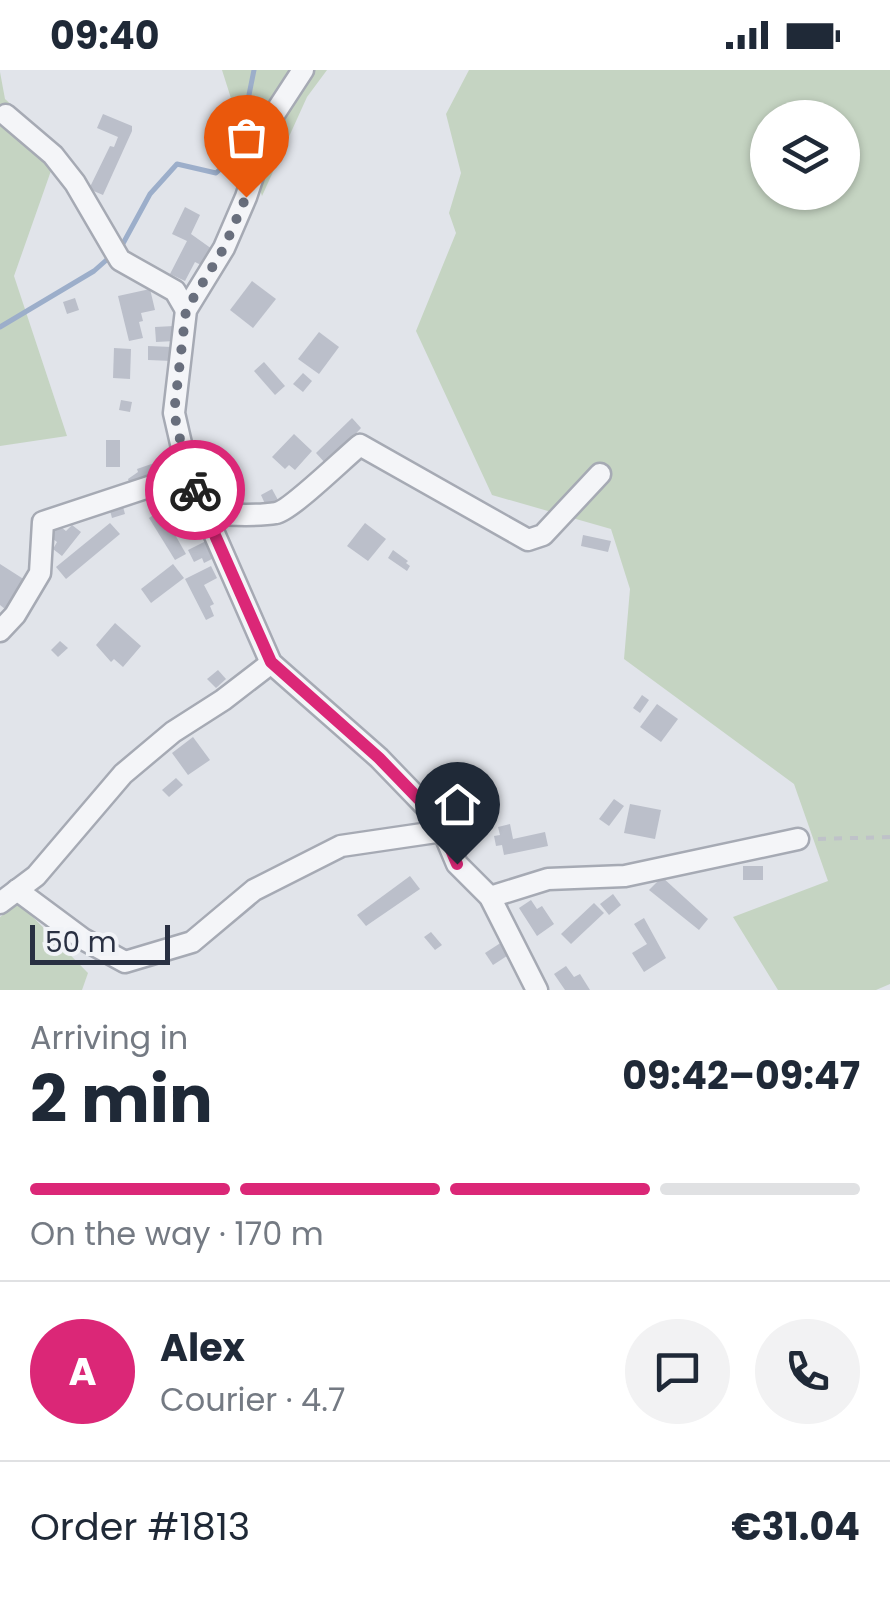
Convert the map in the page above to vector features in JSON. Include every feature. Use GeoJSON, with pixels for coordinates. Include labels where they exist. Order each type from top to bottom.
{"type":"FeatureCollection","features":[{"type":"Feature","properties":{"kind":"street"},"geometry":{"type":"LineString","coordinates":[[303,70],[273,116],[231,231],[186,310],[174,413],[188,474],[271,662],[379,758],[438,819],[457,864],[490,896],[537,990]]}},
{"type":"Feature","properties":{"kind":"street"},"geometry":{"type":"LineString","coordinates":[[6,115],[53,155],[120,260],[175,291],[186,310]]}},
{"type":"Feature","properties":{"kind":"street"},"geometry":{"type":"LineString","coordinates":[[205,514],[278,514],[294,506],[315,482],[360,445],[528,540],[543,535],[600,474]]}},
{"type":"Feature","properties":{"kind":"street"},"geometry":{"type":"LineString","coordinates":[[0,631],[15,615],[40,573],[43,522],[188,474]]}},
{"type":"Feature","properties":{"kind":"street"},"geometry":{"type":"LineString","coordinates":[[271,662],[123,774],[36,876],[9,896],[125,962],[192,942],[254,890],[341,846],[443,831]]}},
{"type":"Feature","properties":{"kind":"street"},"geometry":{"type":"LineString","coordinates":[[490,896],[548,879],[626,876],[798,839]]}},
{"type":"Feature","properties":{"kind":"path"},"geometry":{"type":"LineString","coordinates":[[798,839],[890,837]]}},
{"type":"Feature","properties":{"kind":"green space"},"geometry":{"type":"Polygon","coordinates":[[[222,70],[327,70],[307,97],[262,196],[222,70]]]}},
{"type":"Feature","properties":{"kind":"green space"},"geometry":{"type":"Polygon","coordinates":[[[469,70],[890,70],[890,984],[876,990],[778,990],[733,917],[828,881],[794,784],[624,659],[630,589],[611,529],[492,495],[416,331],[456,233],[449,213],[461,173],[446,114],[469,70]]]}},
{"type":"Feature","properties":{"kind":"green space"},"geometry":{"type":"Polygon","coordinates":[[[0,72],[5,99],[59,148],[14,276],[67,436],[0,446],[0,72]]]}},
{"type":"Feature","properties":{"kind":"green space"},"geometry":{"type":"Polygon","coordinates":[[[19,903],[88,973],[82,990],[0,990],[0,917],[19,903]]]}},
{"type":"Feature","properties":{"kind":"building"},"geometry":{"type":"Polygon","coordinates":[[[103,114],[132,126],[132,131],[103,195],[89,189],[118,137],[97,128],[103,114]]]}},
{"type":"Feature","properties":{"kind":"building"},"geometry":{"type":"Polygon","coordinates":[[[185,207],[200,215],[191,234],[212,249],[203,266],[195,262],[185,281],[170,274],[187,241],[172,234],[185,207]]]}},
{"type":"Feature","properties":{"kind":"building"},"geometry":{"type":"Polygon","coordinates":[[[252,281],[276,299],[253,328],[230,310],[252,281]]]}},
{"type":"Feature","properties":{"kind":"building"},"geometry":{"type":"Polygon","coordinates":[[[150,289],[155,310],[141,313],[143,338],[129,341],[118,296],[150,289]]]}},
{"type":"Feature","properties":{"kind":"building"},"geometry":{"type":"Polygon","coordinates":[[[75,298],[79,310],[67,314],[63,302],[75,298]]]}},
{"type":"Feature","properties":{"kind":"building"},"geometry":{"type":"Polygon","coordinates":[[[174,326],[175,341],[156,342],[155,327],[174,326]]]}},
{"type":"Feature","properties":{"kind":"building"},"geometry":{"type":"Polygon","coordinates":[[[319,332],[339,347],[319,374],[298,359],[319,332]]]}},
{"type":"Feature","properties":{"kind":"building"},"geometry":{"type":"Polygon","coordinates":[[[148,346],[172,347],[172,361],[148,360],[148,346]]]}},
{"type":"Feature","properties":{"kind":"building"},"geometry":{"type":"Polygon","coordinates":[[[114,348],[131,349],[130,379],[113,378],[114,348]]]}},
{"type":"Feature","properties":{"kind":"building"},"geometry":{"type":"Polygon","coordinates":[[[264,362],[285,386],[275,395],[254,371],[264,362]]]}},
{"type":"Feature","properties":{"kind":"building"},"geometry":{"type":"Polygon","coordinates":[[[303,373],[312,381],[303,392],[293,384],[303,373]]]}},
{"type":"Feature","properties":{"kind":"building"},"geometry":{"type":"Polygon","coordinates":[[[121,400],[132,402],[130,412],[119,410],[121,400]]]}},
{"type":"Feature","properties":{"kind":"building"},"geometry":{"type":"Polygon","coordinates":[[[352,418],[361,428],[327,465],[316,453],[352,418]]]}},
{"type":"Feature","properties":{"kind":"building"},"geometry":{"type":"Polygon","coordinates":[[[294,434],[312,451],[295,470],[289,465],[285,469],[272,457],[294,434]]]}},
{"type":"Feature","properties":{"kind":"building"},"geometry":{"type":"Polygon","coordinates":[[[106,440],[120,440],[120,467],[106,467],[106,440]]]}},
{"type":"Feature","properties":{"kind":"building"},"geometry":{"type":"Polygon","coordinates":[[[229,457],[233,468],[211,475],[208,464],[229,457]]]}},
{"type":"Feature","properties":{"kind":"building"},"geometry":{"type":"Polygon","coordinates":[[[163,460],[168,475],[131,488],[128,479],[137,469],[163,460]]]}},
{"type":"Feature","properties":{"kind":"building"},"geometry":{"type":"Polygon","coordinates":[[[272,489],[278,500],[266,506],[261,495],[272,489]]]}},
{"type":"Feature","properties":{"kind":"building"},"geometry":{"type":"Polygon","coordinates":[[[122,503],[125,514],[112,518],[109,507],[122,503]]]}},
{"type":"Feature","properties":{"kind":"building"},"geometry":{"type":"Polygon","coordinates":[[[161,510],[186,554],[175,560],[149,518],[161,510]]]}},
{"type":"Feature","properties":{"kind":"building"},"geometry":{"type":"Polygon","coordinates":[[[110,523],[120,534],[66,579],[56,567],[110,523]]]}},
{"type":"Feature","properties":{"kind":"building"},"geometry":{"type":"Polygon","coordinates":[[[365,523],[386,539],[368,561],[347,546],[365,523]]]}},
{"type":"Feature","properties":{"kind":"building"},"geometry":{"type":"Polygon","coordinates":[[[57,524],[66,531],[72,525],[81,532],[62,556],[53,549],[57,542],[48,535],[57,524]]]}},
{"type":"Feature","properties":{"kind":"building"},"geometry":{"type":"Polygon","coordinates":[[[583,535],[611,541],[608,552],[581,546],[583,535]]]}},
{"type":"Feature","properties":{"kind":"building"},"geometry":{"type":"Polygon","coordinates":[[[208,540],[216,557],[204,563],[202,558],[194,562],[188,550],[208,540]]]}},
{"type":"Feature","properties":{"kind":"building"},"geometry":{"type":"Polygon","coordinates":[[[393,550],[408,561],[407,571],[388,558],[393,550]]]}},
{"type":"Feature","properties":{"kind":"building"},"geometry":{"type":"Polygon","coordinates":[[[0,564],[25,580],[5,609],[0,605],[0,564]]]}},
{"type":"Feature","properties":{"kind":"building"},"geometry":{"type":"Polygon","coordinates":[[[173,564],[184,578],[151,603],[141,589],[173,564]]]}},
{"type":"Feature","properties":{"kind":"building"},"geometry":{"type":"Polygon","coordinates":[[[211,566],[217,578],[204,585],[214,604],[210,606],[214,616],[206,620],[185,579],[211,566]]]}},
{"type":"Feature","properties":{"kind":"building"},"geometry":{"type":"Polygon","coordinates":[[[115,623],[141,646],[123,667],[114,659],[111,662],[96,645],[115,623]]]}},
{"type":"Feature","properties":{"kind":"building"},"geometry":{"type":"Polygon","coordinates":[[[60,641],[68,648],[58,657],[51,650],[60,641]]]}},
{"type":"Feature","properties":{"kind":"building"},"geometry":{"type":"Polygon","coordinates":[[[218,670],[226,679],[216,688],[207,679],[218,670]]]}},
{"type":"Feature","properties":{"kind":"building"},"geometry":{"type":"Polygon","coordinates":[[[642,695],[649,700],[640,713],[633,708],[642,695]]]}},
{"type":"Feature","properties":{"kind":"building"},"geometry":{"type":"Polygon","coordinates":[[[657,704],[678,719],[661,742],[640,727],[657,704]]]}},
{"type":"Feature","properties":{"kind":"building"},"geometry":{"type":"Polygon","coordinates":[[[193,737],[210,760],[188,775],[172,753],[193,737]]]}},
{"type":"Feature","properties":{"kind":"building"},"geometry":{"type":"Polygon","coordinates":[[[176,778],[183,785],[169,797],[162,790],[176,778]]]}},
{"type":"Feature","properties":{"kind":"building"},"geometry":{"type":"Polygon","coordinates":[[[614,799],[624,806],[609,826],[599,819],[614,799]]]}},
{"type":"Feature","properties":{"kind":"building"},"geometry":{"type":"Polygon","coordinates":[[[456,804],[463,816],[451,823],[444,811],[456,804]]]}},
{"type":"Feature","properties":{"kind":"building"},"geometry":{"type":"Polygon","coordinates":[[[630,804],[661,810],[655,839],[624,833],[630,804]]]}},
{"type":"Feature","properties":{"kind":"building"},"geometry":{"type":"Polygon","coordinates":[[[510,824],[513,839],[545,832],[548,846],[504,855],[494,836],[500,835],[498,827],[510,824]]]}},
{"type":"Feature","properties":{"kind":"building"},"geometry":{"type":"Polygon","coordinates":[[[743,866],[763,866],[763,880],[743,880],[743,866]]]}},
{"type":"Feature","properties":{"kind":"building"},"geometry":{"type":"Polygon","coordinates":[[[410,876],[420,889],[366,926],[357,915],[410,876]]]}},
{"type":"Feature","properties":{"kind":"building"},"geometry":{"type":"Polygon","coordinates":[[[662,877],[708,919],[699,930],[649,890],[662,877]]]}},
{"type":"Feature","properties":{"kind":"building"},"geometry":{"type":"Polygon","coordinates":[[[613,894],[621,905],[609,915],[600,904],[613,894]]]}},
{"type":"Feature","properties":{"kind":"building"},"geometry":{"type":"Polygon","coordinates":[[[531,900],[537,909],[542,906],[554,924],[537,936],[519,908],[531,900]]]}},
{"type":"Feature","properties":{"kind":"building"},"geometry":{"type":"Polygon","coordinates":[[[594,903],[604,913],[571,944],[561,934],[594,903]]]}},
{"type":"Feature","properties":{"kind":"building"},"geometry":{"type":"Polygon","coordinates":[[[644,918],[666,958],[644,972],[632,953],[647,944],[634,924],[644,918]]]}},
{"type":"Feature","properties":{"kind":"building"},"geometry":{"type":"Polygon","coordinates":[[[431,932],[442,945],[435,950],[424,937],[431,932]]]}},
{"type":"Feature","properties":{"kind":"building"},"geometry":{"type":"Polygon","coordinates":[[[502,942],[510,954],[493,965],[485,953],[502,942]]]}},
{"type":"Feature","properties":{"kind":"building"},"geometry":{"type":"Polygon","coordinates":[[[566,966],[574,977],[580,974],[590,990],[565,990],[554,974],[566,966]]]}},
{"type":"Feature","properties":{"kind":"waterway"},"geometry":{"type":"LineString","coordinates":[[120,249],[150,194],[177,164],[216,173],[237,154],[254,70]]}},
{"type":"Feature","properties":{"kind":"waterway"},"geometry":{"type":"LineString","coordinates":[[0,327],[94,271],[111,256]]}},
{"type":"Feature","properties":{"kind":"way so far"},"geometry":{"type":"LineString","coordinates":[[195,490],[174,413],[186,310],[224,248],[246,197]]}},
{"type":"Feature","properties":{"kind":"route"},"geometry":{"type":"LineString","coordinates":[[195,490],[271,662],[379,758],[438,819],[457,864]]}}]}
